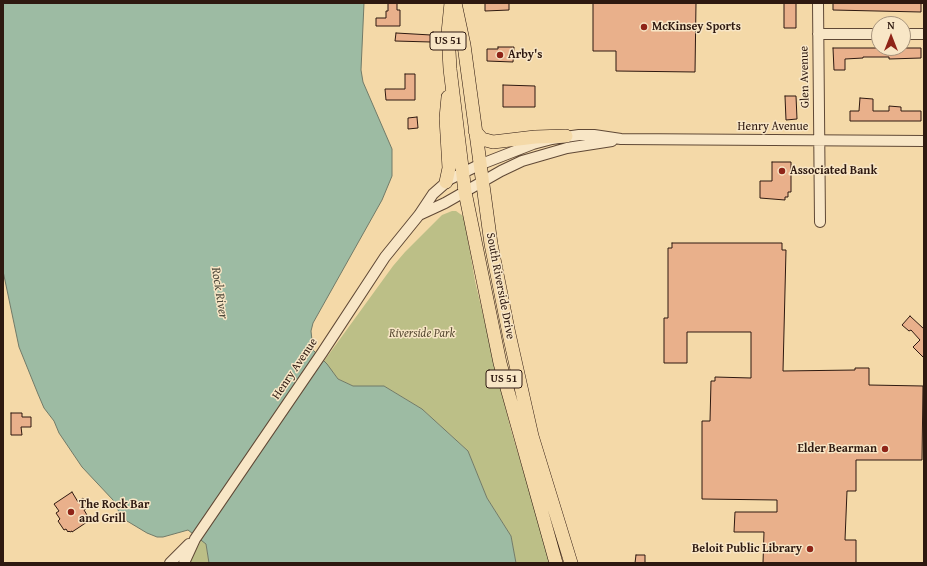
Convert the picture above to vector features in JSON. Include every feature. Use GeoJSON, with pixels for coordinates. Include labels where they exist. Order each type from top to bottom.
{"type":"FeatureCollection","features":[{"type":"Feature","properties":{"kind":"main road","name":"South Riverside Drive"},"geometry":{"type":"LineString","coordinates":[[451,3],[448,33],[451,79],[465,192],[500,363],[556,563]]}},
{"type":"Feature","properties":{"kind":"main road","name":"South Riverside Drive"},"geometry":{"type":"LineString","coordinates":[[455,3],[464,45],[491,244],[520,388],[540,464],[571,563]]}},
{"type":"Feature","properties":{"kind":"main road"},"geometry":{"type":"LineString","coordinates":[[446,182],[449,168],[446,111],[451,79]]}},
{"type":"Feature","properties":{"kind":"main road"},"geometry":{"type":"LineString","coordinates":[[475,131],[482,139],[493,142],[535,137],[566,136]]}},
{"type":"Feature","properties":{"kind":"street","name":"Glen Avenue"},"geometry":{"type":"LineString","coordinates":[[818,3],[820,222]]}},
{"type":"Feature","properties":{"kind":"street"},"geometry":{"type":"LineString","coordinates":[[818,34],[871,34]]}},
{"type":"Feature","properties":{"kind":"street"},"geometry":{"type":"LineString","coordinates":[[911,34],[924,34]]}},
{"type":"Feature","properties":{"kind":"street","name":"Henry Avenue"},"geometry":{"type":"LineString","coordinates":[[195,539],[322,354],[386,257],[419,215],[433,194],[446,182],[462,173],[533,144],[566,136],[594,135],[622,139],[924,141]]}},
{"type":"Feature","properties":{"kind":"street","name":"Henry Avenue"},"geometry":{"type":"LineString","coordinates":[[419,215],[445,203],[515,164],[549,152],[622,139]]}},
{"type":"Feature","properties":{"kind":"street"},"geometry":{"type":"LineString","coordinates":[[170,563],[195,539]]}},
{"type":"Feature","properties":{"kind":"street"},"geometry":{"type":"LineString","coordinates":[[184,563],[195,539]]}},
{"type":"Feature","properties":{"kind":"green space","name":"Riverside Park"},"geometry":{"type":"Polygon","coordinates":[[[456,211],[463,216],[465,223],[475,281],[511,430],[551,563],[516,563],[511,536],[487,498],[468,451],[422,409],[384,386],[353,386],[338,379],[324,361],[393,266],[442,215],[456,211]]]}},
{"type":"Feature","properties":{"kind":"green space"},"geometry":{"type":"Polygon","coordinates":[[[202,539],[206,544],[209,563],[188,563],[202,539]]]}},
{"type":"Feature","properties":{"kind":"water","name":"Rock River"},"geometry":{"type":"Polygon","coordinates":[[[3,3],[364,3],[361,70],[363,82],[392,149],[392,176],[382,200],[313,323],[311,331],[313,350],[327,364],[338,379],[353,386],[384,386],[422,409],[468,451],[487,498],[511,536],[516,563],[209,563],[206,544],[188,530],[163,537],[157,537],[147,533],[122,518],[113,500],[82,467],[59,433],[54,421],[44,408],[19,347],[3,271],[3,3]]]}},
{"type":"Feature","properties":{"kind":"building"},"geometry":{"type":"Polygon","coordinates":[[[388,3],[397,3],[397,10],[400,10],[400,26],[376,26],[376,18],[386,18],[388,3]]]}},
{"type":"Feature","properties":{"kind":"building"},"geometry":{"type":"Polygon","coordinates":[[[485,3],[509,3],[509,10],[485,11],[485,3]]]}},
{"type":"Feature","properties":{"kind":"building","name":"McKinsey Sports"},"geometry":{"type":"Polygon","coordinates":[[[593,3],[696,3],[695,72],[616,71],[616,51],[593,51],[593,3]]]}},
{"type":"Feature","properties":{"kind":"building"},"geometry":{"type":"Polygon","coordinates":[[[784,3],[796,3],[796,28],[784,28],[784,3]]]}},
{"type":"Feature","properties":{"kind":"building"},"geometry":{"type":"Polygon","coordinates":[[[833,3],[921,3],[921,12],[833,10],[833,3]]]}},
{"type":"Feature","properties":{"kind":"building"},"geometry":{"type":"Polygon","coordinates":[[[396,33],[431,35],[431,42],[395,41],[396,33]]]}},
{"type":"Feature","properties":{"kind":"building","name":"Arby's"},"geometry":{"type":"Polygon","coordinates":[[[498,47],[514,47],[513,62],[487,61],[487,49],[498,49],[498,47]]]}},
{"type":"Feature","properties":{"kind":"building"},"geometry":{"type":"Polygon","coordinates":[[[833,48],[871,48],[871,56],[911,56],[911,48],[921,48],[921,58],[889,59],[889,57],[863,57],[845,59],[845,70],[834,70],[833,48]]]}},
{"type":"Feature","properties":{"kind":"building"},"geometry":{"type":"Polygon","coordinates":[[[405,74],[415,74],[415,100],[386,100],[385,89],[405,89],[405,74]]]}},
{"type":"Feature","properties":{"kind":"building"},"geometry":{"type":"Polygon","coordinates":[[[503,85],[535,86],[535,107],[503,107],[503,85]]]}},
{"type":"Feature","properties":{"kind":"building"},"geometry":{"type":"Polygon","coordinates":[[[785,96],[796,96],[797,119],[786,120],[785,96]]]}},
{"type":"Feature","properties":{"kind":"building"},"geometry":{"type":"Polygon","coordinates":[[[860,98],[873,99],[873,111],[889,111],[889,106],[901,107],[901,111],[921,111],[921,121],[850,121],[850,111],[859,111],[860,98]]]}},
{"type":"Feature","properties":{"kind":"building"},"geometry":{"type":"Polygon","coordinates":[[[417,117],[418,128],[408,129],[408,118],[417,117]]]}},
{"type":"Feature","properties":{"kind":"building","name":"Associated Bank"},"geometry":{"type":"Polygon","coordinates":[[[772,162],[791,162],[791,192],[788,192],[788,197],[785,197],[785,200],[760,198],[760,181],[772,181],[772,162]]]}},
{"type":"Feature","properties":{"kind":"building"},"geometry":{"type":"Polygon","coordinates":[[[672,243],[782,243],[782,250],[786,250],[783,371],[855,370],[855,368],[869,368],[869,385],[923,386],[922,460],[856,460],[856,491],[847,491],[845,540],[856,540],[856,563],[763,563],[764,532],[734,532],[735,512],[777,512],[777,500],[702,499],[702,421],[710,421],[711,381],[715,381],[715,377],[751,378],[751,332],[687,332],[687,363],[664,363],[664,318],[668,318],[668,248],[672,248],[672,243]]]}},
{"type":"Feature","properties":{"kind":"building"},"geometry":{"type":"Polygon","coordinates":[[[910,316],[924,329],[924,358],[913,347],[920,340],[911,330],[909,331],[902,325],[910,316]]]}},
{"type":"Feature","properties":{"kind":"building"},"geometry":{"type":"Polygon","coordinates":[[[11,413],[22,413],[22,417],[31,417],[31,427],[21,427],[22,435],[11,435],[11,413]]]}},
{"type":"Feature","properties":{"kind":"building","name":"The Rock Bar and Grill"},"geometry":{"type":"Polygon","coordinates":[[[72,492],[78,502],[83,498],[89,507],[84,510],[90,520],[72,532],[68,532],[66,529],[64,530],[58,521],[60,519],[56,513],[59,511],[54,504],[72,492]]]}},
{"type":"Feature","properties":{"kind":"building"},"geometry":{"type":"Polygon","coordinates":[[[636,555],[645,555],[645,563],[635,563],[636,555]]]}},
{"type":"Feature","properties":{"kind":"place","name":"McKinsey Sports"},"geometry":{"type":"Point","coordinates":[644,27]}},
{"type":"Feature","properties":{"kind":"place","name":"Arby's"},"geometry":{"type":"Point","coordinates":[500,55]}},
{"type":"Feature","properties":{"kind":"place","name":"Associated Bank"},"geometry":{"type":"Point","coordinates":[782,171]}},
{"type":"Feature","properties":{"kind":"place","name":"Elder Bearman"},"geometry":{"type":"Point","coordinates":[885,449]}},
{"type":"Feature","properties":{"kind":"place","name":"The Rock Bar and Grill"},"geometry":{"type":"Point","coordinates":[71,512]}},
{"type":"Feature","properties":{"kind":"place","name":"Beloit Public Library"},"geometry":{"type":"Point","coordinates":[810,549]}}]}
